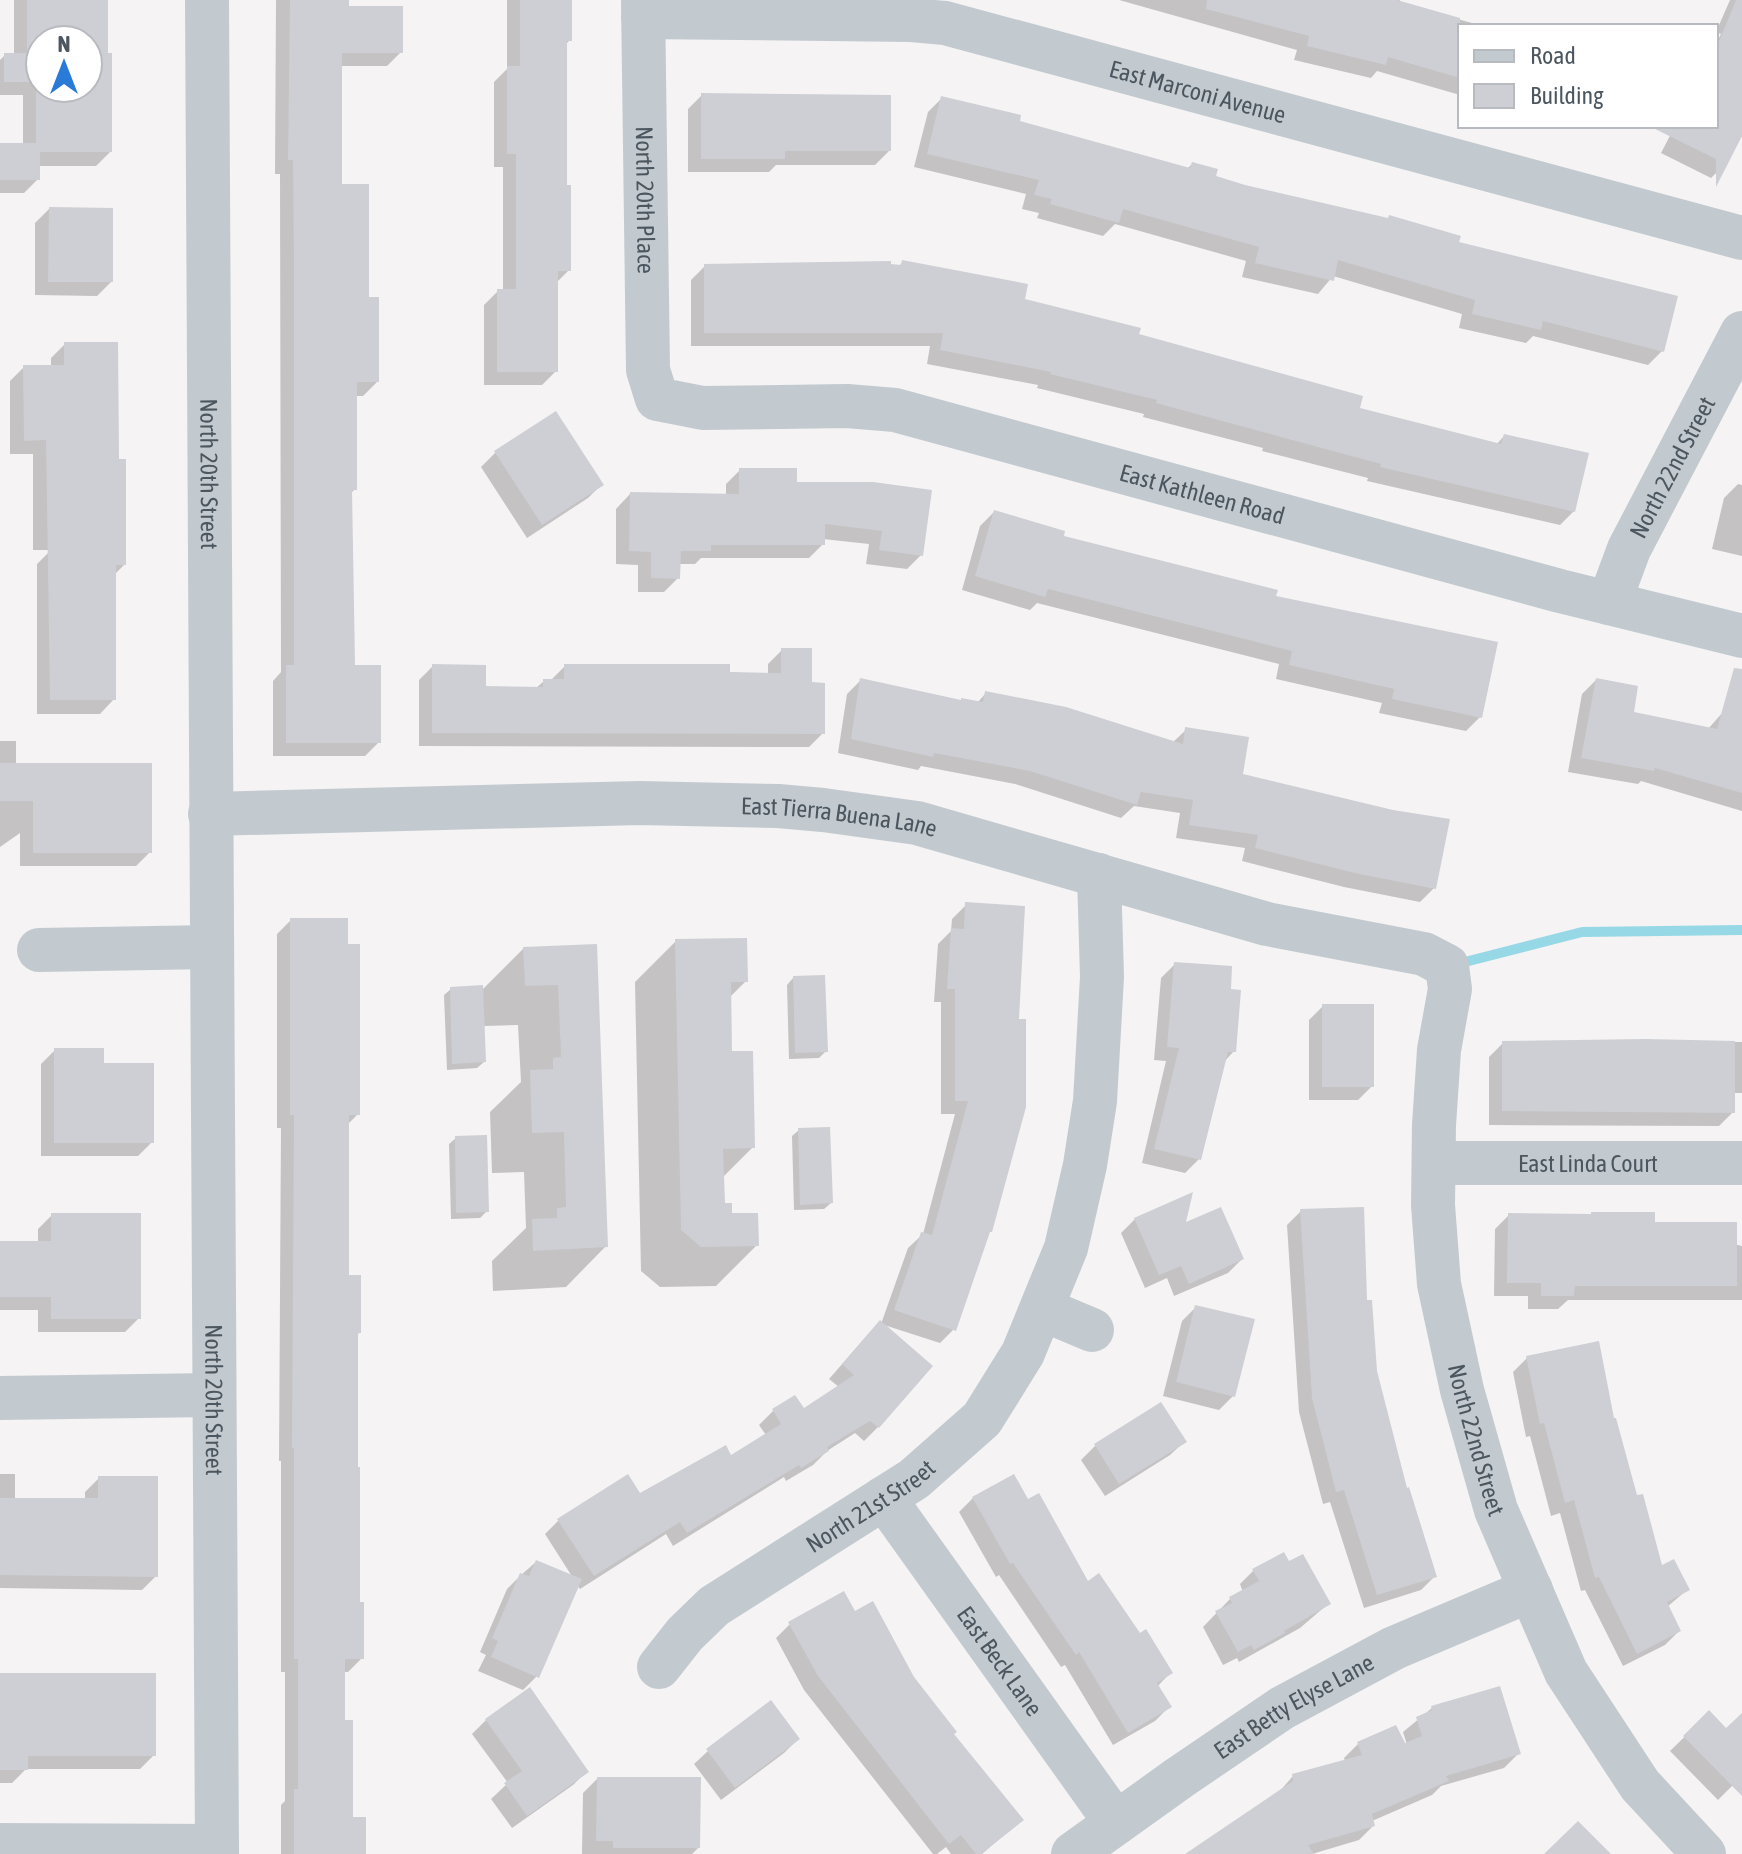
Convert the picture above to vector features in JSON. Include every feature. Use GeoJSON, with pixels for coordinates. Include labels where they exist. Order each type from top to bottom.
{"type":"FeatureCollection","features":[{"type":"Feature","properties":{"kind":"street","name":"North 20th Street"},"geometry":{"type":"LineString","coordinates":[[207,0],[217,1850]]}},
{"type":"Feature","properties":{"kind":"street","name":"East Marconi Avenue"},"geometry":{"type":"LineString","coordinates":[[643,8],[945,23],[1742,238]]}},
{"type":"Feature","properties":{"kind":"street","name":"North 20th Place"},"geometry":{"type":"LineString","coordinates":[[643,8],[648,370],[657,399]]}},
{"type":"Feature","properties":{"kind":"street","name":"North 22nd Street"},"geometry":{"type":"LineString","coordinates":[[1609,603],[1629,549],[1742,333]]}},
{"type":"Feature","properties":{"kind":"street","name":"East Kathleen Road"},"geometry":{"type":"LineString","coordinates":[[657,399],[703,408],[847,406],[895,410],[1609,603],[1742,636]]}},
{"type":"Feature","properties":{"kind":"street","name":"East Tierra Buena Lane"},"geometry":{"type":"LineString","coordinates":[[210,814],[640,803],[778,806],[917,823],[1267,924],[1424,954],[1447,966]]}},
{"type":"Feature","properties":{"kind":"street","name":"North 21st Street"},"geometry":{"type":"LineString","coordinates":[[659,1667],[685,1634],[714,1606],[884,1498],[941,1457],[982,1419],[1023,1353],[1066,1248],[1085,1165],[1095,1101],[1102,977],[1099,875]]}},
{"type":"Feature","properties":{"kind":"street"},"geometry":{"type":"LineString","coordinates":[[39,950],[211,947]]}},
{"type":"Feature","properties":{"kind":"street","name":"North 22nd Street"},"geometry":{"type":"LineString","coordinates":[[1447,966],[1450,989],[1439,1050],[1434,1163],[1433,1205],[1439,1284],[1462,1390],[1496,1510],[1566,1672],[1640,1785],[1704,1854]]}},
{"type":"Feature","properties":{"kind":"street","name":"East Linda Court"},"geometry":{"type":"LineString","coordinates":[[1434,1163],[1742,1163]]}},
{"type":"Feature","properties":{"kind":"street"},"geometry":{"type":"LineString","coordinates":[[1042,1309],[1092,1330]]}},
{"type":"Feature","properties":{"kind":"street"},"geometry":{"type":"LineString","coordinates":[[0,1398],[213,1395]]}},
{"type":"Feature","properties":{"kind":"street","name":"East Beck Lane"},"geometry":{"type":"LineString","coordinates":[[884,1498],[1116,1823]]}},
{"type":"Feature","properties":{"kind":"street","name":"East Betty Elyse Lane"},"geometry":{"type":"LineString","coordinates":[[1073,1854],[1282,1708],[1394,1648],[1531,1590]]}},
{"type":"Feature","properties":{"kind":"street"},"geometry":{"type":"LineString","coordinates":[[0,1845],[217,1850]]}},
{"type":"Feature","properties":{"kind":"building"},"geometry":{"type":"Polygon","coordinates":[[[27,0],[108,0],[108,53],[112,53],[112,152],[40,152],[40,180],[0,180],[0,143],[36,143],[36,104],[104,104],[104,24],[27,24],[27,0]]]}},
{"type":"Feature","properties":{"kind":"building"},"geometry":{"type":"Polygon","coordinates":[[[290,0],[349,0],[349,6],[403,6],[403,53],[342,53],[342,184],[369,184],[369,297],[379,297],[379,382],[357,382],[357,490],[352,490],[355,665],[381,665],[381,743],[286,743],[286,665],[294,665],[293,160],[288,160],[290,0]]]}},
{"type":"Feature","properties":{"kind":"building"},"geometry":{"type":"Polygon","coordinates":[[[520,0],[572,0],[572,41],[567,41],[567,185],[571,185],[571,271],[558,271],[558,372],[497,372],[497,289],[516,289],[516,154],[507,154],[507,66],[520,66],[520,0]]]}},
{"type":"Feature","properties":{"kind":"building"},"geometry":{"type":"Polygon","coordinates":[[[1207,0],[1397,0],[1460,18],[1458,77],[1388,57],[1386,65],[1307,46],[1309,36],[1206,9],[1207,0]]]}},
{"type":"Feature","properties":{"kind":"building"},"geometry":{"type":"Polygon","coordinates":[[[1736,0],[1742,0],[1742,136],[1716,187],[1716,159],[1653,128],[1718,128],[1718,44],[1736,0]]]}},
{"type":"Feature","properties":{"kind":"building"},"geometry":{"type":"Polygon","coordinates":[[[4,53],[24,53],[24,82],[4,82],[4,53]]]}},
{"type":"Feature","properties":{"kind":"building"},"geometry":{"type":"Polygon","coordinates":[[[701,93],[891,95],[891,151],[785,151],[785,159],[701,159],[701,93]]]}},
{"type":"Feature","properties":{"kind":"building"},"geometry":{"type":"Polygon","coordinates":[[[941,96],[1021,115],[1020,121],[1190,168],[1192,162],[1218,169],[1216,176],[1245,185],[1388,218],[1389,215],[1461,236],[1459,242],[1678,296],[1664,352],[1543,321],[1541,330],[1472,314],[1475,300],[1338,260],[1334,281],[1255,263],[1259,247],[1123,209],[1119,223],[1050,204],[1052,199],[1034,195],[1039,180],[927,154],[941,96]]]}},
{"type":"Feature","properties":{"kind":"building"},"geometry":{"type":"Polygon","coordinates":[[[49,207],[113,208],[113,282],[48,282],[49,207]]]}},
{"type":"Feature","properties":{"kind":"building"},"geometry":{"type":"Polygon","coordinates":[[[902,260],[1028,284],[1025,299],[1141,328],[1139,334],[1363,396],[1360,408],[1501,444],[1504,434],[1589,453],[1575,512],[1380,467],[1381,464],[1051,372],[940,350],[943,333],[704,333],[704,264],[891,261],[891,264],[901,265],[902,260]]]}},
{"type":"Feature","properties":{"kind":"building"},"geometry":{"type":"Polygon","coordinates":[[[64,342],[118,342],[119,459],[126,459],[126,565],[116,565],[116,700],[50,700],[46,440],[24,441],[23,365],[64,365],[64,342]]]}},
{"type":"Feature","properties":{"kind":"building"},"geometry":{"type":"Polygon","coordinates":[[[556,411],[604,485],[542,525],[494,451],[556,411]]]}},
{"type":"Feature","properties":{"kind":"building"},"geometry":{"type":"Polygon","coordinates":[[[739,468],[797,468],[797,482],[873,482],[932,490],[923,556],[879,550],[882,531],[825,524],[825,545],[711,545],[711,551],[681,551],[680,579],[651,578],[651,552],[629,551],[630,492],[739,494],[739,468]]]}},
{"type":"Feature","properties":{"kind":"building"},"geometry":{"type":"Polygon","coordinates":[[[994,510],[1065,531],[1064,536],[1278,590],[1276,596],[1498,642],[1482,718],[1392,699],[1394,689],[1289,665],[1292,651],[1048,589],[1045,597],[975,576],[994,510]]]}},
{"type":"Feature","properties":{"kind":"building"},"geometry":{"type":"Polygon","coordinates":[[[781,648],[812,648],[812,682],[825,683],[825,734],[432,733],[432,664],[486,665],[486,686],[543,687],[543,679],[564,679],[564,664],[730,664],[730,672],[781,673],[781,648]]]}},
{"type":"Feature","properties":{"kind":"building"},"geometry":{"type":"Polygon","coordinates":[[[1734,668],[1742,669],[1742,793],[1655,768],[1654,771],[1581,758],[1596,678],[1638,686],[1634,712],[1717,729],[1734,668]]]}},
{"type":"Feature","properties":{"kind":"building"},"geometry":{"type":"Polygon","coordinates":[[[860,678],[961,700],[983,702],[985,691],[1066,707],[1183,744],[1185,727],[1249,737],[1243,774],[1393,810],[1450,819],[1436,889],[1255,848],[1258,835],[1189,825],[1193,800],[1141,792],[1137,805],[1030,771],[934,753],[933,757],[851,739],[860,678]]]}},
{"type":"Feature","properties":{"kind":"building"},"geometry":{"type":"Polygon","coordinates":[[[0,763],[152,763],[152,853],[33,853],[33,801],[0,801],[0,763]]]}},
{"type":"Feature","properties":{"kind":"building"},"geometry":{"type":"Polygon","coordinates":[[[965,902],[1025,906],[1019,1019],[1026,1019],[1026,1107],[992,1232],[956,1331],[894,1310],[921,1232],[932,1235],[968,1101],[955,1101],[955,989],[947,989],[951,928],[964,929],[965,902]]]}},
{"type":"Feature","properties":{"kind":"building"},"geometry":{"type":"Polygon","coordinates":[[[290,918],[348,918],[348,944],[360,944],[360,1115],[349,1115],[349,1275],[361,1275],[358,1467],[364,1659],[345,1659],[345,1720],[353,1720],[353,1817],[366,1817],[366,1854],[294,1854],[294,1789],[298,1789],[298,1659],[294,1659],[294,1115],[290,1115],[290,918]]]}},
{"type":"Feature","properties":{"kind":"building"},"geometry":{"type":"Polygon","coordinates":[[[747,938],[748,982],[731,982],[732,1051],[753,1051],[755,1148],[723,1149],[725,1203],[732,1203],[732,1213],[758,1213],[759,1246],[701,1247],[681,1230],[675,939],[747,938]]]}},
{"type":"Feature","properties":{"kind":"building"},"geometry":{"type":"Polygon","coordinates":[[[597,944],[608,1247],[533,1251],[532,1219],[557,1218],[557,1208],[566,1207],[564,1132],[532,1133],[530,1070],[553,1069],[553,1058],[561,1057],[558,985],[525,986],[523,947],[597,944]]]}},
{"type":"Feature","properties":{"kind":"building"},"geometry":{"type":"Polygon","coordinates":[[[1174,962],[1232,966],[1231,989],[1241,990],[1236,1052],[1228,1052],[1201,1160],[1154,1149],[1179,1048],[1167,1047],[1174,962]]]}},
{"type":"Feature","properties":{"kind":"building"},"geometry":{"type":"Polygon","coordinates":[[[825,975],[828,1052],[795,1053],[793,976],[825,975]]]}},
{"type":"Feature","properties":{"kind":"building"},"geometry":{"type":"Polygon","coordinates":[[[483,985],[486,1062],[452,1064],[450,987],[483,985]]]}},
{"type":"Feature","properties":{"kind":"building"},"geometry":{"type":"Polygon","coordinates":[[[1322,1004],[1374,1004],[1374,1087],[1322,1087],[1322,1004]]]}},
{"type":"Feature","properties":{"kind":"building"},"geometry":{"type":"Polygon","coordinates":[[[1502,1041],[1735,1041],[1735,1113],[1502,1111],[1502,1041]]]}},
{"type":"Feature","properties":{"kind":"building"},"geometry":{"type":"Polygon","coordinates":[[[54,1048],[104,1048],[104,1063],[154,1063],[154,1143],[54,1143],[54,1048]]]}},
{"type":"Feature","properties":{"kind":"building"},"geometry":{"type":"Polygon","coordinates":[[[830,1127],[833,1203],[800,1205],[798,1128],[830,1127]]]}},
{"type":"Feature","properties":{"kind":"building"},"geometry":{"type":"Polygon","coordinates":[[[487,1135],[489,1212],[456,1213],[455,1136],[487,1135]]]}},
{"type":"Feature","properties":{"kind":"building"},"geometry":{"type":"Polygon","coordinates":[[[1193,1192],[1186,1222],[1221,1207],[1244,1259],[1189,1284],[1181,1266],[1159,1275],[1134,1218],[1193,1192]]]}},
{"type":"Feature","properties":{"kind":"building"},"geometry":{"type":"Polygon","coordinates":[[[1364,1207],[1367,1300],[1372,1300],[1377,1371],[1407,1488],[1437,1577],[1377,1595],[1344,1490],[1336,1492],[1312,1398],[1300,1209],[1364,1207]]]}},
{"type":"Feature","properties":{"kind":"building"},"geometry":{"type":"Polygon","coordinates":[[[1655,1212],[1655,1222],[1737,1222],[1737,1286],[1575,1286],[1574,1296],[1541,1296],[1541,1283],[1507,1283],[1508,1213],[1655,1212]]]}},
{"type":"Feature","properties":{"kind":"building"},"geometry":{"type":"Polygon","coordinates":[[[51,1213],[141,1213],[141,1319],[51,1319],[51,1297],[0,1297],[0,1241],[51,1241],[51,1213]]]}},
{"type":"Feature","properties":{"kind":"building"},"geometry":{"type":"Polygon","coordinates":[[[1195,1305],[1255,1319],[1235,1397],[1176,1382],[1195,1305]]]}},
{"type":"Feature","properties":{"kind":"building"},"geometry":{"type":"Polygon","coordinates":[[[880,1320],[933,1366],[879,1428],[870,1421],[827,1447],[829,1451],[801,1468],[799,1465],[687,1533],[680,1522],[594,1576],[557,1519],[628,1474],[640,1493],[726,1445],[731,1455],[781,1424],[772,1409],[795,1395],[804,1408],[854,1375],[842,1364],[880,1320]]]}},
{"type":"Feature","properties":{"kind":"building"},"geometry":{"type":"Polygon","coordinates":[[[1599,1341],[1614,1418],[1637,1495],[1643,1494],[1662,1565],[1674,1559],[1690,1590],[1667,1602],[1681,1631],[1637,1654],[1599,1577],[1595,1578],[1574,1500],[1565,1503],[1544,1423],[1540,1424],[1526,1356],[1599,1341]]]}},
{"type":"Feature","properties":{"kind":"building"},"geometry":{"type":"Polygon","coordinates":[[[1161,1402],[1187,1442],[1119,1484],[1094,1444],[1161,1402]]]}},
{"type":"Feature","properties":{"kind":"building"},"geometry":{"type":"Polygon","coordinates":[[[1014,1474],[1028,1499],[1039,1493],[1088,1581],[1099,1573],[1140,1633],[1146,1629],[1173,1673],[1157,1683],[1172,1707],[1128,1733],[1079,1652],[1076,1655],[1013,1563],[1010,1564],[972,1497],[1014,1474]]]}},
{"type":"Feature","properties":{"kind":"building"},"geometry":{"type":"Polygon","coordinates":[[[98,1476],[158,1476],[158,1577],[0,1575],[0,1498],[98,1498],[98,1476]]]}},
{"type":"Feature","properties":{"kind":"building"},"geometry":{"type":"Polygon","coordinates":[[[1284,1552],[1289,1561],[1303,1554],[1331,1604],[1254,1650],[1251,1645],[1238,1652],[1215,1611],[1232,1603],[1229,1597],[1259,1581],[1252,1569],[1284,1552]]]}},
{"type":"Feature","properties":{"kind":"building"},"geometry":{"type":"Polygon","coordinates":[[[536,1560],[582,1579],[539,1678],[491,1657],[498,1641],[492,1638],[520,1573],[529,1576],[536,1560]]]}},
{"type":"Feature","properties":{"kind":"building"},"geometry":{"type":"Polygon","coordinates":[[[844,1591],[855,1611],[873,1601],[914,1677],[957,1732],[954,1734],[1024,1820],[981,1854],[976,1854],[961,1835],[949,1844],[818,1676],[788,1622],[844,1591]]]}},
{"type":"Feature","properties":{"kind":"building"},"geometry":{"type":"Polygon","coordinates":[[[0,1673],[156,1673],[156,1756],[28,1756],[28,1770],[0,1770],[0,1673]]]}},
{"type":"Feature","properties":{"kind":"building"},"geometry":{"type":"Polygon","coordinates":[[[1500,1686],[1521,1754],[1446,1776],[1449,1781],[1372,1814],[1375,1826],[1308,1845],[1314,1854],[1185,1854],[1293,1781],[1292,1774],[1362,1755],[1357,1742],[1396,1725],[1405,1743],[1422,1736],[1416,1717],[1432,1710],[1431,1706],[1500,1686]]]}},
{"type":"Feature","properties":{"kind":"building"},"geometry":{"type":"Polygon","coordinates":[[[530,1687],[589,1772],[527,1816],[504,1783],[522,1771],[485,1719],[530,1687]]]}},
{"type":"Feature","properties":{"kind":"building"},"geometry":{"type":"Polygon","coordinates":[[[771,1700],[800,1739],[735,1788],[706,1749],[771,1700]]]}},
{"type":"Feature","properties":{"kind":"building"},"geometry":{"type":"Polygon","coordinates":[[[1709,1710],[1726,1728],[1742,1713],[1742,1796],[1683,1736],[1709,1710]]]}},
{"type":"Feature","properties":{"kind":"building"},"geometry":{"type":"Polygon","coordinates":[[[597,1777],[701,1777],[700,1848],[613,1848],[613,1841],[596,1841],[597,1777]]]}},
{"type":"Feature","properties":{"kind":"building"},"geometry":{"type":"Polygon","coordinates":[[[1578,1821],[1611,1854],[1544,1854],[1578,1821]]]}},
{"type":"Feature","properties":{"kind":"waterway"},"geometry":{"type":"LineString","coordinates":[[1457,964],[1582,932],[1742,930]]}}]}
